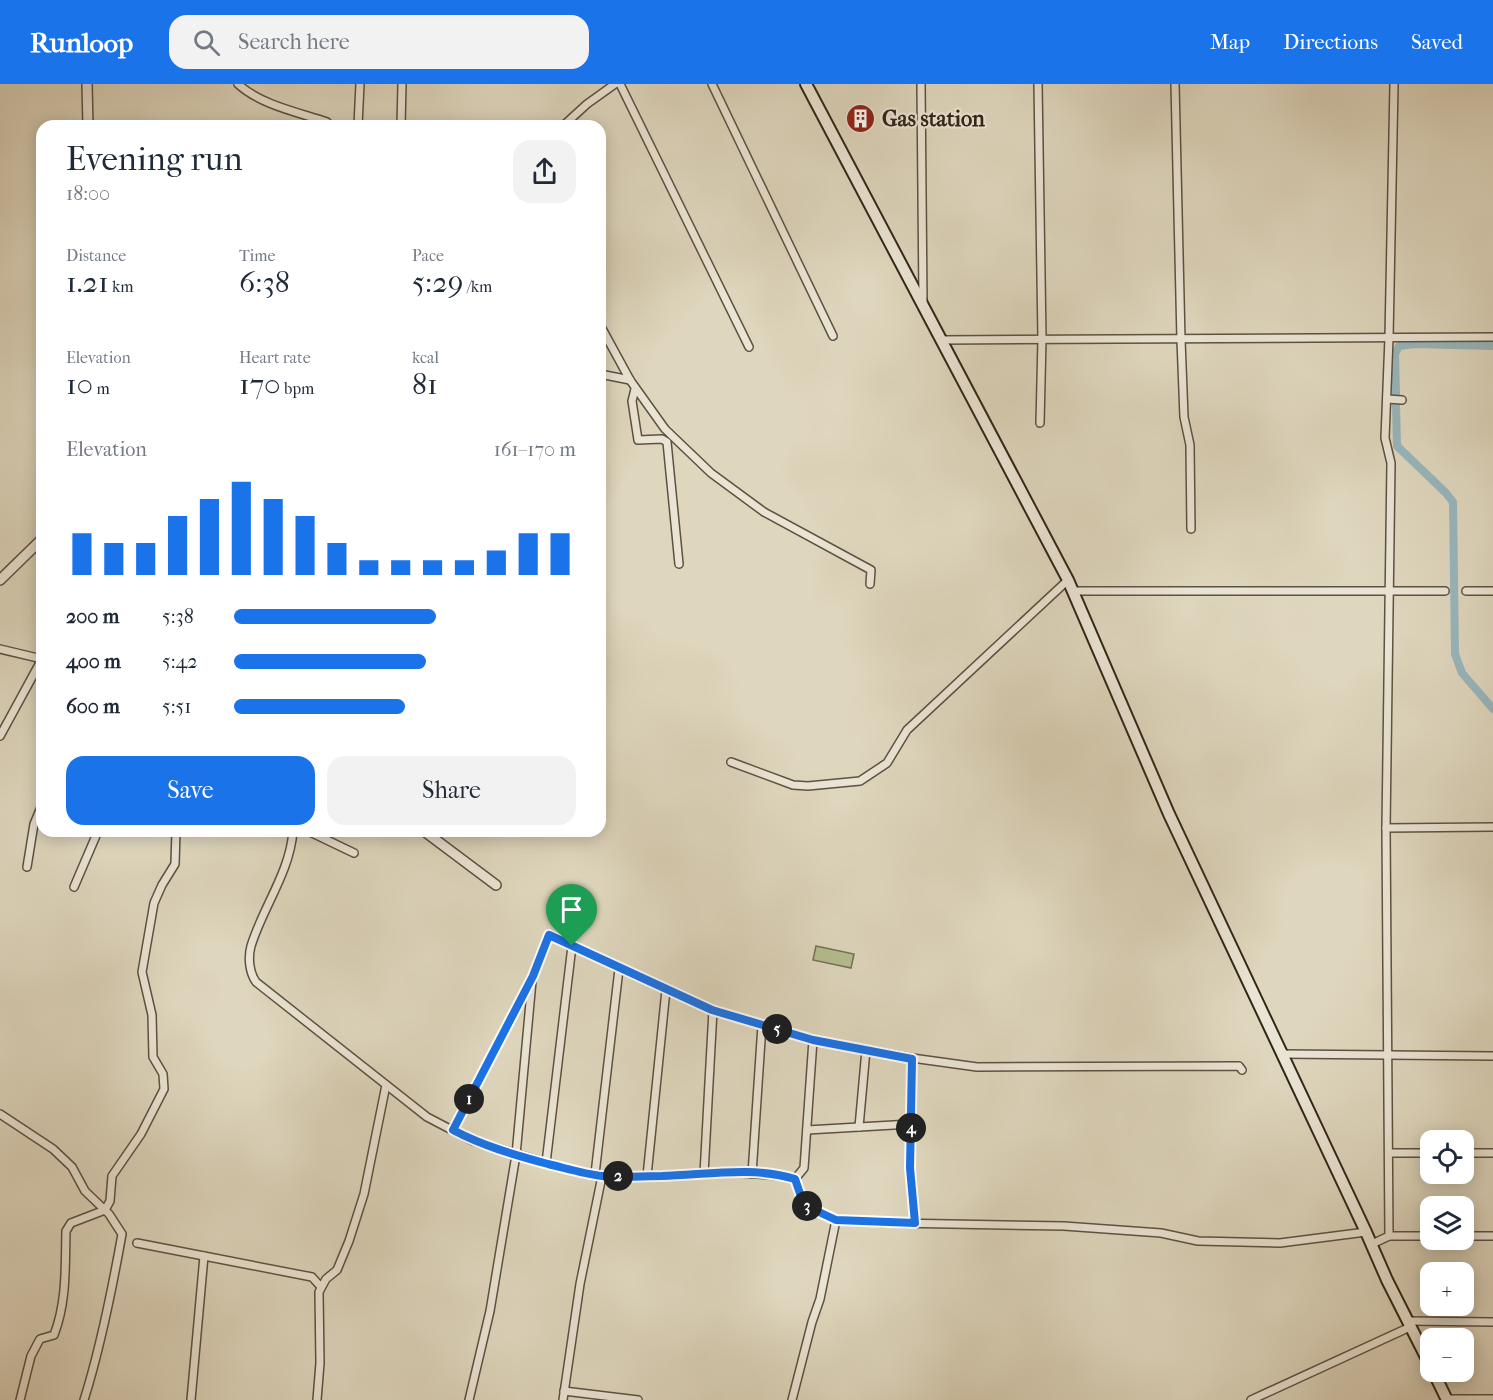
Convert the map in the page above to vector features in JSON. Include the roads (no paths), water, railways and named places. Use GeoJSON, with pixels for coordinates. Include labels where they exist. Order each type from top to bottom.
{"type":"FeatureCollection","features":[{"type":"Feature","properties":{"kind":"main road"},"geometry":{"type":"LineString","coordinates":[[806,84],[1068,580],[1169,814],[1420,1346]]}},
{"type":"Feature","properties":{"kind":"main road"},"geometry":{"type":"LineString","coordinates":[[1438,1382],[1447,1399]]}},
{"type":"Feature","properties":{"kind":"street"},"geometry":{"type":"LineString","coordinates":[[87,84],[88,120]]}},
{"type":"Feature","properties":{"kind":"street"},"geometry":{"type":"LineString","coordinates":[[238,84],[246,92],[266,102],[321,120]]}},
{"type":"Feature","properties":{"kind":"street"},"geometry":{"type":"LineString","coordinates":[[358,120],[360,84]]}},
{"type":"Feature","properties":{"kind":"street"},"geometry":{"type":"LineString","coordinates":[[401,120],[402,84]]}},
{"type":"Feature","properties":{"kind":"street"},"geometry":{"type":"LineString","coordinates":[[569,120],[586,104],[615,84]]}},
{"type":"Feature","properties":{"kind":"street"},"geometry":{"type":"LineString","coordinates":[[620,84],[749,346]]}},
{"type":"Feature","properties":{"kind":"street"},"geometry":{"type":"LineString","coordinates":[[712,84],[832,336]]}},
{"type":"Feature","properties":{"kind":"street"},"geometry":{"type":"LineString","coordinates":[[921,84],[923,303]]}},
{"type":"Feature","properties":{"kind":"street"},"geometry":{"type":"LineString","coordinates":[[1038,84],[1042,339],[1040,423]]}},
{"type":"Feature","properties":{"kind":"street"},"geometry":{"type":"LineString","coordinates":[[1175,84],[1181,340],[1184,417],[1190,446],[1191,529]]}},
{"type":"Feature","properties":{"kind":"street"},"geometry":{"type":"LineString","coordinates":[[1389,1236],[1386,828],[1391,463],[1385,438],[1394,84]]}},
{"type":"Feature","properties":{"kind":"street"},"geometry":{"type":"LineString","coordinates":[[606,336],[635,389],[665,429],[711,472],[764,512],[871,570],[870,584]]}},
{"type":"Feature","properties":{"kind":"street"},"geometry":{"type":"LineString","coordinates":[[942,340],[1493,337]]}},
{"type":"Feature","properties":{"kind":"street"},"geometry":{"type":"LineString","coordinates":[[606,375],[630,380]]}},
{"type":"Feature","properties":{"kind":"street"},"geometry":{"type":"LineString","coordinates":[[635,389],[632,401],[638,440],[662,439],[667,442],[679,564]]}},
{"type":"Feature","properties":{"kind":"street"},"geometry":{"type":"LineString","coordinates":[[1387,399],[1402,400]]}},
{"type":"Feature","properties":{"kind":"street"},"geometry":{"type":"LineString","coordinates":[[0,580],[36,548]]}},
{"type":"Feature","properties":{"kind":"street"},"geometry":{"type":"LineString","coordinates":[[731,762],[793,785],[808,786],[860,781],[887,763],[907,730],[1068,580]]}},
{"type":"Feature","properties":{"kind":"street"},"geometry":{"type":"LineString","coordinates":[[1072,591],[1445,591]]}},
{"type":"Feature","properties":{"kind":"street"},"geometry":{"type":"LineString","coordinates":[[1466,591],[1493,591]]}},
{"type":"Feature","properties":{"kind":"street"},"geometry":{"type":"LineString","coordinates":[[1,651],[36,658]]}},
{"type":"Feature","properties":{"kind":"street"},"geometry":{"type":"LineString","coordinates":[[0,736],[36,670]]}},
{"type":"Feature","properties":{"kind":"street"},"geometry":{"type":"LineString","coordinates":[[27,867],[33,824],[36,818]]}},
{"type":"Feature","properties":{"kind":"street"},"geometry":{"type":"LineString","coordinates":[[1386,828],[1493,827]]}},
{"type":"Feature","properties":{"kind":"street"},"geometry":{"type":"LineString","coordinates":[[74,887],[95,837]]}},
{"type":"Feature","properties":{"kind":"street"},"geometry":{"type":"LineString","coordinates":[[20,1400],[31,1356],[40,1339],[54,1335],[61,1317],[65,1294],[66,1231],[71,1223],[105,1210],[110,1201],[112,1176],[141,1134],[164,1089],[163,1074],[153,1057],[152,1016],[142,972],[153,903],[175,864],[176,837]]}},
{"type":"Feature","properties":{"kind":"street"},"geometry":{"type":"LineString","coordinates":[[292,837],[277,887],[251,948],[250,974],[256,982],[427,1117],[473,1141],[516,1155],[598,1175],[752,1174],[795,1179]]}},
{"type":"Feature","properties":{"kind":"street"},"geometry":{"type":"LineString","coordinates":[[321,837],[354,853]]}},
{"type":"Feature","properties":{"kind":"street"},"geometry":{"type":"LineString","coordinates":[[432,837],[496,885]]}},
{"type":"Feature","properties":{"kind":"street"},"geometry":{"type":"LineString","coordinates":[[453,1130],[533,976],[549,935],[712,1010],[813,1040],[912,1059],[977,1067],[1239,1066],[1242,1070]]}},
{"type":"Feature","properties":{"kind":"street"},"geometry":{"type":"LineString","coordinates":[[546,1163],[572,946]]}},
{"type":"Feature","properties":{"kind":"street"},"geometry":{"type":"LineString","coordinates":[[563,1400],[598,1175],[619,969]]}},
{"type":"Feature","properties":{"kind":"street"},"geometry":{"type":"LineString","coordinates":[[469,1400],[490,1311],[516,1155],[533,976]]}},
{"type":"Feature","properties":{"kind":"street"},"geometry":{"type":"LineString","coordinates":[[647,1176],[666,990]]}},
{"type":"Feature","properties":{"kind":"street"},"geometry":{"type":"LineString","coordinates":[[704,1174],[712,1010]]}},
{"type":"Feature","properties":{"kind":"street"},"geometry":{"type":"LineString","coordinates":[[752,1174],[762,1025]]}},
{"type":"Feature","properties":{"kind":"street"},"geometry":{"type":"LineString","coordinates":[[795,1179],[804,1168],[813,1040]]}},
{"type":"Feature","properties":{"kind":"street"},"geometry":{"type":"LineString","coordinates":[[859,1127],[866,1050]]}},
{"type":"Feature","properties":{"kind":"street"},"geometry":{"type":"LineString","coordinates":[[1283,1054],[1493,1056]]}},
{"type":"Feature","properties":{"kind":"street"},"geometry":{"type":"LineString","coordinates":[[912,1059],[910,1168],[915,1223]]}},
{"type":"Feature","properties":{"kind":"street"},"geometry":{"type":"LineString","coordinates":[[317,1400],[320,1363],[319,1292],[326,1279],[337,1270],[349,1241],[364,1194],[386,1085]]}},
{"type":"Feature","properties":{"kind":"street"},"geometry":{"type":"LineString","coordinates":[[0,1114],[53,1149],[72,1167],[85,1191],[105,1210],[122,1234],[96,1363],[84,1400]]}},
{"type":"Feature","properties":{"kind":"street"},"geometry":{"type":"LineString","coordinates":[[807,1130],[911,1124]]}},
{"type":"Feature","properties":{"kind":"street"},"geometry":{"type":"LineString","coordinates":[[1389,1153],[1420,1153]]}},
{"type":"Feature","properties":{"kind":"street"},"geometry":{"type":"LineString","coordinates":[[1474,1153],[1493,1153]]}},
{"type":"Feature","properties":{"kind":"street"},"geometry":{"type":"LineString","coordinates":[[795,1179],[804,1205],[836,1220],[1064,1226],[1161,1233],[1198,1241],[1280,1244],[1366,1232]]}},
{"type":"Feature","properties":{"kind":"street"},"geometry":{"type":"LineString","coordinates":[[792,1400],[820,1299],[836,1220]]}},
{"type":"Feature","properties":{"kind":"street"},"geometry":{"type":"LineString","coordinates":[[1372,1244],[1389,1236],[1420,1236]]}},
{"type":"Feature","properties":{"kind":"street"},"geometry":{"type":"LineString","coordinates":[[1474,1236],[1493,1236]]}},
{"type":"Feature","properties":{"kind":"street"},"geometry":{"type":"LineString","coordinates":[[137,1243],[312,1277],[321,1287]]}},
{"type":"Feature","properties":{"kind":"street"},"geometry":{"type":"LineString","coordinates":[[191,1400],[204,1256]]}},
{"type":"Feature","properties":{"kind":"street"},"geometry":{"type":"LineString","coordinates":[[1251,1400],[1409,1324],[1493,1322]]}},
{"type":"Feature","properties":{"kind":"street"},"geometry":{"type":"LineString","coordinates":[[564,1391],[638,1400]]}},
{"type":"Feature","properties":{"kind":"street"},"geometry":{"type":"LineString","coordinates":[[1447,1399],[1493,1399]]}},
{"type":"Feature","properties":{"kind":"waterway"},"geometry":{"type":"LineString","coordinates":[[1396,394],[1395,354],[1399,346],[1415,344],[1493,346]]}},
{"type":"Feature","properties":{"kind":"waterway"},"geometry":{"type":"LineString","coordinates":[[1396,405],[1397,446],[1453,502],[1455,654],[1462,673],[1493,709]]}},
{"type":"Feature","properties":{"kind":"place","name":"Gas station"},"geometry":{"type":"Point","coordinates":[861,118]}}]}
